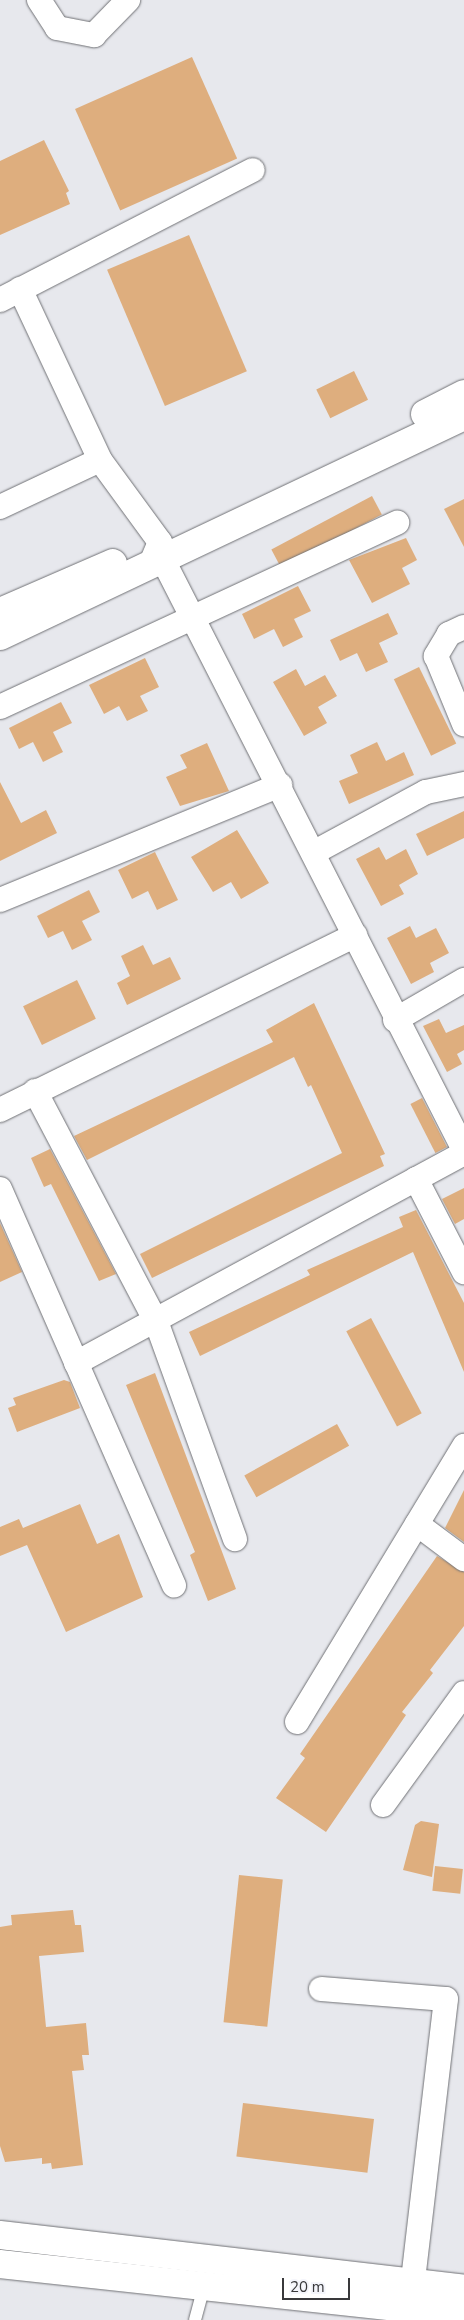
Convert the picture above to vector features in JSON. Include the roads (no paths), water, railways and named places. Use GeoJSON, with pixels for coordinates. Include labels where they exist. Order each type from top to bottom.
{"type":"FeatureCollection","features":[{"type":"Feature","properties":{"kind":"main road"},"geometry":{"type":"LineString","coordinates":[[0,636],[157,556],[464,394]]}},
{"type":"Feature","properties":{"kind":"main road"},"geometry":{"type":"LineString","coordinates":[[0,612],[157,556],[464,416]]}},
{"type":"Feature","properties":{"kind":"main road"},"geometry":{"type":"LineString","coordinates":[[0,2234],[464,2289]]}},
{"type":"Feature","properties":{"kind":"main road"},"geometry":{"type":"LineString","coordinates":[[0,2264],[204,2286],[379,2312],[421,2309],[464,2314]]}},
{"type":"Feature","properties":{"kind":"street"},"geometry":{"type":"LineString","coordinates":[[39,0],[57,28],[94,35],[128,0]]}},
{"type":"Feature","properties":{"kind":"street"},"geometry":{"type":"LineString","coordinates":[[76,1363],[464,1152],[395,1020],[280,785],[194,620],[100,460],[10,294],[253,170]]}},
{"type":"Feature","properties":{"kind":"street"},"geometry":{"type":"LineString","coordinates":[[1,505],[100,460]]}},
{"type":"Feature","properties":{"kind":"street"},"geometry":{"type":"LineString","coordinates":[[0,707],[194,620],[397,523]]}},
{"type":"Feature","properties":{"kind":"street"},"geometry":{"type":"LineString","coordinates":[[464,627],[449,634],[436,656],[464,724]]}},
{"type":"Feature","properties":{"kind":"street"},"geometry":{"type":"LineString","coordinates":[[313,853],[426,792],[464,784]]}},
{"type":"Feature","properties":{"kind":"street"},"geometry":{"type":"LineString","coordinates":[[0,900],[280,785]]}},
{"type":"Feature","properties":{"kind":"street"},"geometry":{"type":"LineString","coordinates":[[0,1110],[35,1091],[355,935]]}},
{"type":"Feature","properties":{"kind":"street"},"geometry":{"type":"LineString","coordinates":[[395,1020],[464,980]]}},
{"type":"Feature","properties":{"kind":"street"},"geometry":{"type":"LineString","coordinates":[[35,1091],[156,1321],[234,1539]]}},
{"type":"Feature","properties":{"kind":"street"},"geometry":{"type":"LineString","coordinates":[[416,1179],[464,1272]]}},
{"type":"Feature","properties":{"kind":"street"},"geometry":{"type":"LineString","coordinates":[[0,1189],[174,1585]]}},
{"type":"Feature","properties":{"kind":"street"},"geometry":{"type":"LineString","coordinates":[[297,1722],[464,1446]]}},
{"type":"Feature","properties":{"kind":"street"},"geometry":{"type":"LineString","coordinates":[[417,1524],[464,1559]]}},
{"type":"Feature","properties":{"kind":"street"},"geometry":{"type":"LineString","coordinates":[[383,1805],[464,1693]]}},
{"type":"Feature","properties":{"kind":"street"},"geometry":{"type":"LineString","coordinates":[[321,1989],[446,1999],[413,2282],[421,2309]]}},
{"type":"Feature","properties":{"kind":"lane"},"geometry":{"type":"LineString","coordinates":[[195,2320],[204,2286]]}}]}
